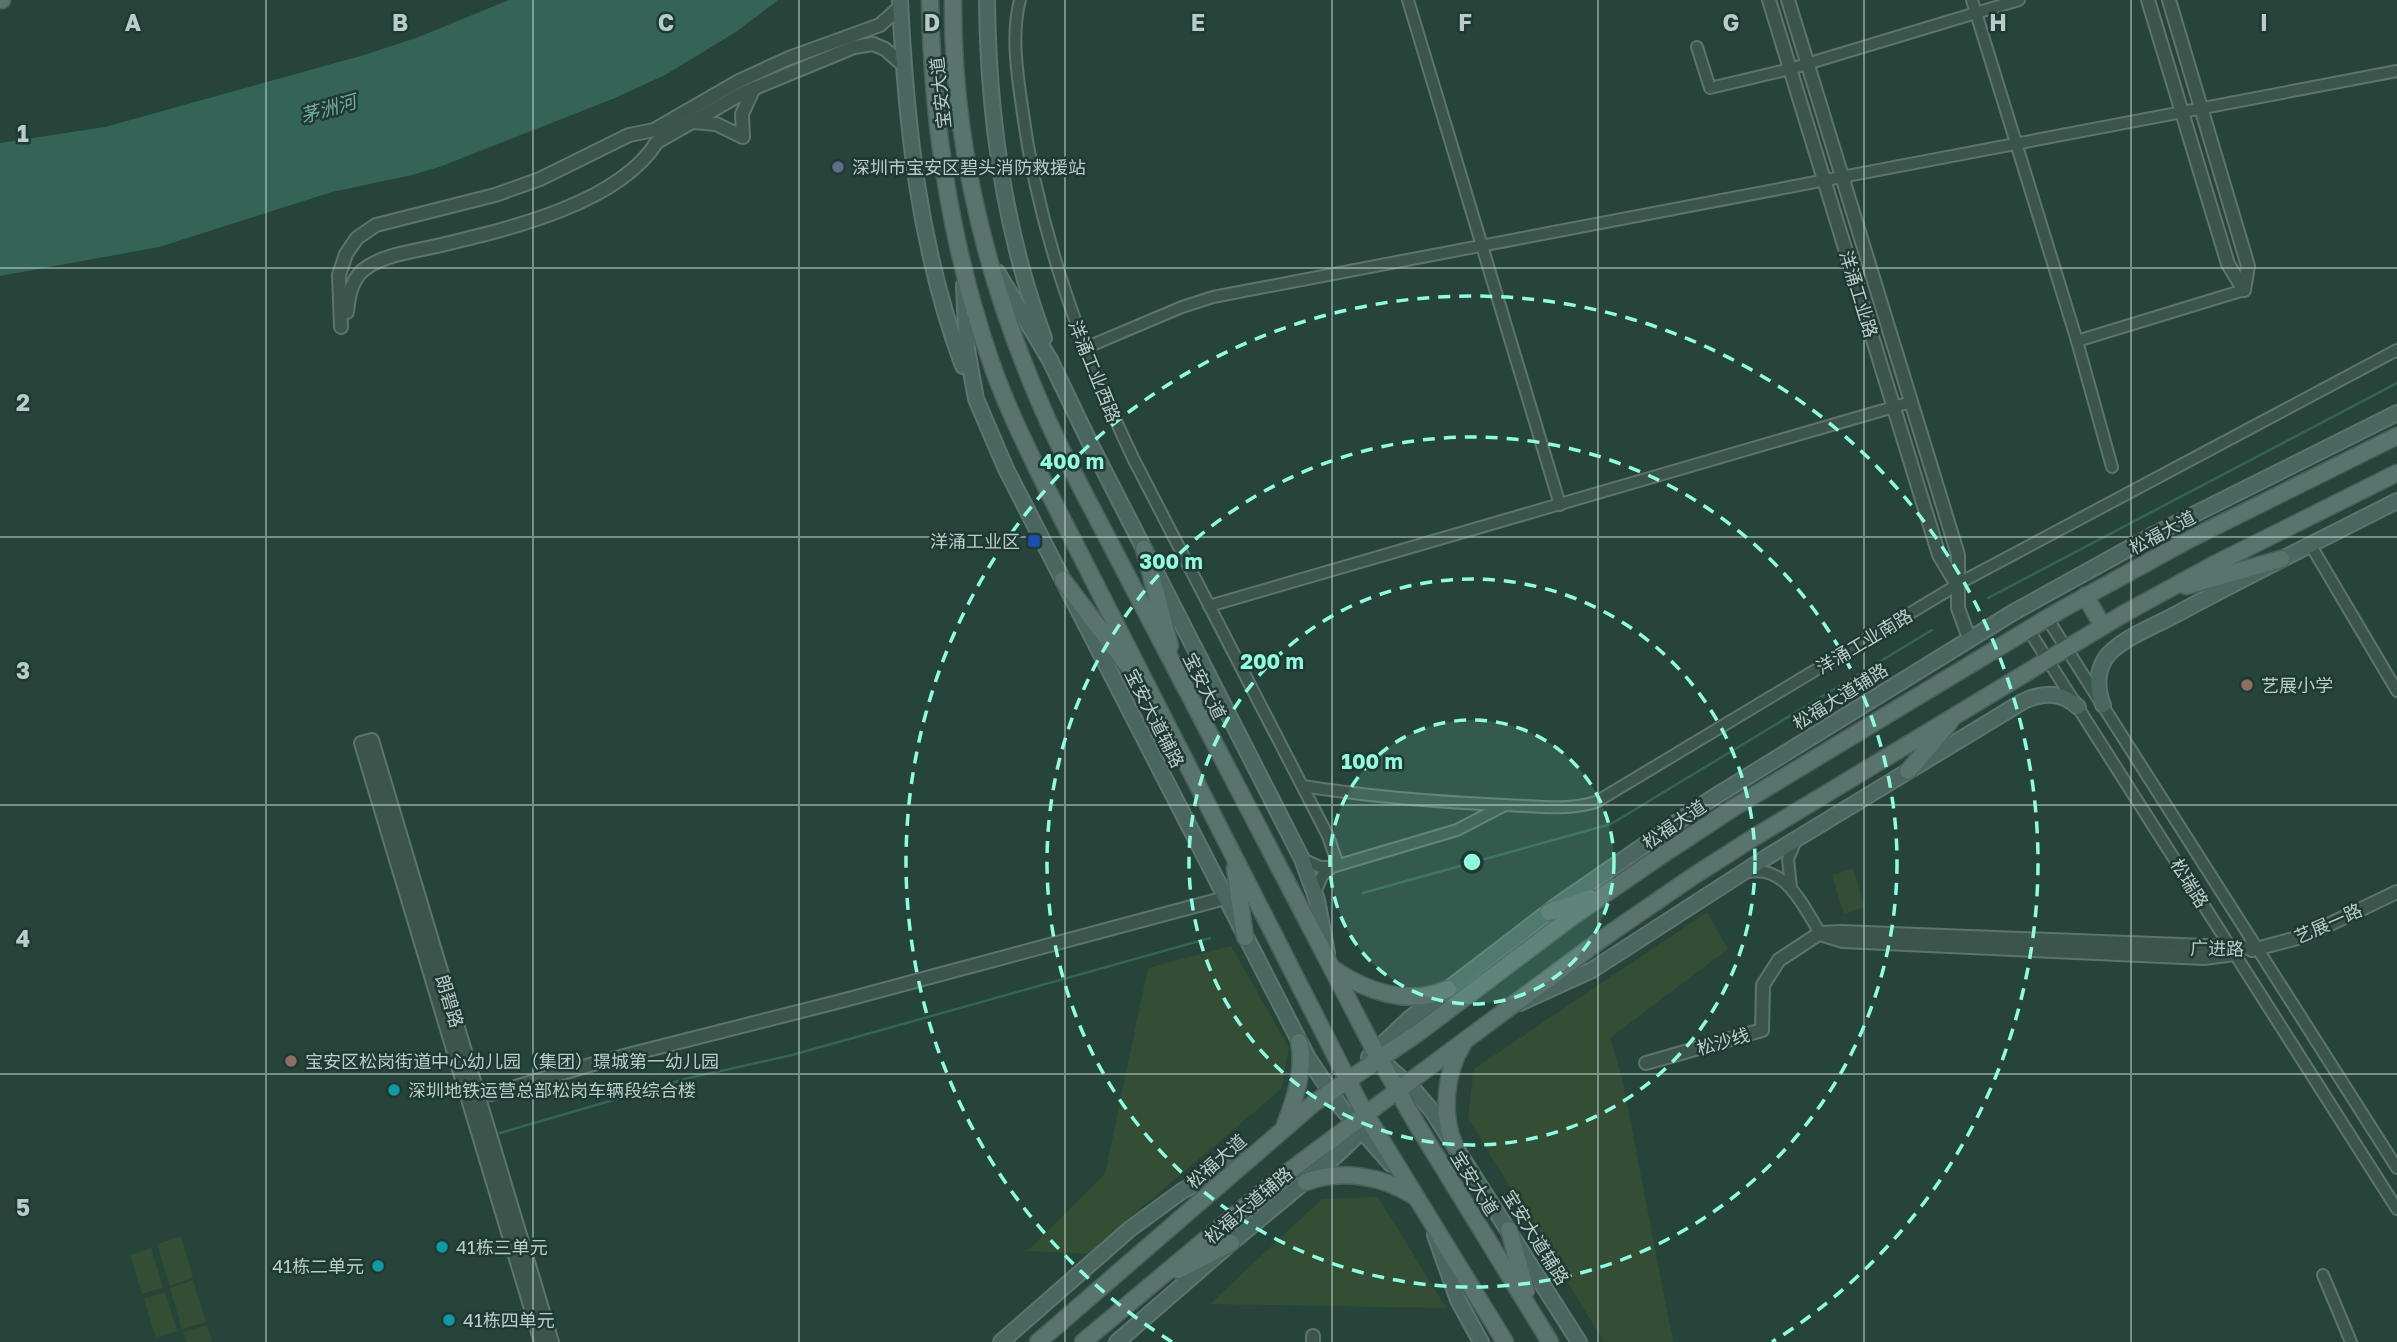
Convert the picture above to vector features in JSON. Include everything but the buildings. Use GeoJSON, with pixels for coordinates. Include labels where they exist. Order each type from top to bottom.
{"type":"FeatureCollection","features":[{"type":"Feature","properties":{"kind":"main road","name":"宝安大道"},"geometry":{"type":"LineString","coordinates":[[930,0],[936,111],[951,208],[985,343],[1009,408],[1347,1079],[1363,1123],[1403,1176],[1505,1342]]}},
{"type":"Feature","properties":{"kind":"main road","name":"宝安大道"},"geometry":{"type":"LineString","coordinates":[[953,0],[959,102],[975,204],[1014,340],[1051,428],[1377,1055],[1402,1088],[1550,1342]]}},
{"type":"Feature","properties":{"kind":"main road"},"geometry":{"type":"LineString","coordinates":[[987,0],[991,99],[1003,182],[1028,288],[1058,375]]}},
{"type":"Feature","properties":{"kind":"main road"},"geometry":{"type":"LineString","coordinates":[[900,3],[908,122],[925,235],[946,317],[976,399]]}},
{"type":"Feature","properties":{"kind":"main road","name":"宝安大道辅路"},"geometry":{"type":"LineString","coordinates":[[958,242],[963,273],[967,349],[976,399],[1006,469],[1299,1042],[1329,1091],[1363,1123]]}},
{"type":"Feature","properties":{"kind":"main road"},"geometry":{"type":"LineString","coordinates":[[987,253],[1058,375],[1302,859],[1315,893],[1329,965],[1363,985],[1396,996],[1418,996],[1448,989]]}},
{"type":"Feature","properties":{"kind":"main road","name":"松福大道辅路"},"geometry":{"type":"LineString","coordinates":[[1377,1055],[1399,1027],[1448,989],[1549,912],[1711,799],[1969,638],[2155,534],[2397,413]]}},
{"type":"Feature","properties":{"kind":"main road","name":"松福大道"},"geometry":{"type":"LineString","coordinates":[[1038,1342],[1329,1091],[1377,1055],[1418,1033],[1569,919],[1733,808],[2085,596],[2190,539],[2397,436]]}},
{"type":"Feature","properties":{"kind":"main road"},"geometry":{"type":"LineString","coordinates":[[1083,1342],[1273,1184],[1363,1123],[1402,1088],[1599,941],[1722,857],[2066,647],[2148,600],[2397,473]]}},
{"type":"Feature","properties":{"kind":"main road"},"geometry":{"type":"LineString","coordinates":[[2103,705],[2099,694],[2099,675],[2103,662],[2112,651],[2281,559],[2397,501]]}},
{"type":"Feature","properties":{"kind":"main road"},"geometry":{"type":"LineString","coordinates":[[1144,549],[1173,655],[1185,688]]}},
{"type":"Feature","properties":{"kind":"main road"},"geometry":{"type":"LineString","coordinates":[[2148,600],[2281,559]]}},
{"type":"Feature","properties":{"kind":"main road"},"geometry":{"type":"LineString","coordinates":[[1063,580],[1157,705]]}},
{"type":"Feature","properties":{"kind":"main road"},"geometry":{"type":"LineString","coordinates":[[2085,596],[2103,626]]}},
{"type":"Feature","properties":{"kind":"main road"},"geometry":{"type":"LineString","coordinates":[[1509,1008],[1592,970],[1797,838],[2028,699],[2055,694],[2067,698],[2078,707]]}},
{"type":"Feature","properties":{"kind":"main road"},"geometry":{"type":"LineString","coordinates":[[1908,771],[1962,710]]}},
{"type":"Feature","properties":{"kind":"main road"},"geometry":{"type":"LineString","coordinates":[[1230,849],[1245,937]]}},
{"type":"Feature","properties":{"kind":"main road"},"geometry":{"type":"LineString","coordinates":[[1549,912],[1615,888]]}},
{"type":"Feature","properties":{"kind":"main road"},"geometry":{"type":"LineString","coordinates":[[1455,1146],[1448,1120],[1448,1099],[1452,1070],[1465,1041]]}},
{"type":"Feature","properties":{"kind":"main road"},"geometry":{"type":"LineString","coordinates":[[1283,1128],[1299,1076],[1299,1042]]}},
{"type":"Feature","properties":{"kind":"main road","name":"宝安大道辅路"},"geometry":{"type":"LineString","coordinates":[[1402,1088],[1429,1105],[1579,1342]]}},
{"type":"Feature","properties":{"kind":"main road","name":"松福大道辅路"},"geometry":{"type":"LineString","coordinates":[[1117,1342],[1231,1242],[1306,1182],[1363,1123]]}},
{"type":"Feature","properties":{"kind":"main road","name":"松福大道辅路"},"geometry":{"type":"LineString","coordinates":[[1001,1342],[1150,1214],[1182,1191],[1255,1153]]}},
{"type":"Feature","properties":{"kind":"main road"},"geometry":{"type":"LineString","coordinates":[[1306,1182],[1327,1176],[1352,1175],[1386,1183],[1416,1197]]}},
{"type":"Feature","properties":{"kind":"main road"},"geometry":{"type":"LineString","coordinates":[[1432,1223],[1458,1300],[1481,1342]]}},
{"type":"Feature","properties":{"kind":"main road"},"geometry":{"type":"LineString","coordinates":[[1509,1230],[1531,1311]]}},
{"type":"Feature","properties":{"kind":"main road"},"geometry":{"type":"LineString","coordinates":[[1151,1284],[1231,1242]]}},
{"type":"Feature","properties":{"kind":"street","name":"洋涌工业西路"},"geometry":{"type":"LineString","coordinates":[[1020,0],[1016,27],[1018,72],[1031,163],[1051,249],[1085,348],[1133,458],[1328,836],[1335,866]]}},
{"type":"Feature","properties":{"kind":"street"},"geometry":{"type":"LineString","coordinates":[[1408,0],[1560,505]]}},
{"type":"Feature","properties":{"kind":"street","name":"洋涌工业路"},"geometry":{"type":"LineString","coordinates":[[1769,0],[1939,555],[1957,585]]}},
{"type":"Feature","properties":{"kind":"street","name":"洋涌工业路"},"geometry":{"type":"LineString","coordinates":[[1788,0],[1958,555],[1958,608],[1969,638]]}},
{"type":"Feature","properties":{"kind":"street"},"geometry":{"type":"LineString","coordinates":[[1972,0],[2077,341],[2112,467]]}},
{"type":"Feature","properties":{"kind":"street"},"geometry":{"type":"LineString","coordinates":[[1697,47],[1710,88],[1808,64],[2020,0]]}},
{"type":"Feature","properties":{"kind":"street"},"geometry":{"type":"LineString","coordinates":[[2148,0],[2228,264],[2244,290]]}},
{"type":"Feature","properties":{"kind":"street"},"geometry":{"type":"LineString","coordinates":[[2169,0],[2248,266],[2244,290]]}},
{"type":"Feature","properties":{"kind":"street"},"geometry":{"type":"LineString","coordinates":[[900,3],[880,25],[776,64],[739,81],[654,130],[629,135],[540,180],[495,195],[376,225],[357,238],[346,254],[339,275],[343,326],[355,278],[385,258],[539,219],[593,195],[631,171],[649,155],[657,142],[693,121],[754,88],[854,47],[873,44],[886,49],[903,65]]}},
{"type":"Feature","properties":{"kind":"street"},"geometry":{"type":"LineString","coordinates":[[1085,348],[1203,299],[2397,71]]}},
{"type":"Feature","properties":{"kind":"street"},"geometry":{"type":"LineString","coordinates":[[693,121],[716,124],[743,137],[743,114],[754,88]]}},
{"type":"Feature","properties":{"kind":"street"},"geometry":{"type":"LineString","coordinates":[[2077,341],[2244,290]]}},
{"type":"Feature","properties":{"kind":"street","name":"洋涌工业南路"},"geometry":{"type":"LineString","coordinates":[[1303,786],[1390,799],[1505,805],[1570,807],[1604,798],[1957,585],[2397,351]]}},
{"type":"Feature","properties":{"kind":"street"},"geometry":{"type":"LineString","coordinates":[[1209,606],[1911,402]]}},
{"type":"Feature","properties":{"kind":"street"},"geometry":{"type":"LineString","coordinates":[[2310,544],[2397,691]]}},
{"type":"Feature","properties":{"kind":"street","name":"松瑞路"},"geometry":{"type":"LineString","coordinates":[[2047,618],[2397,1168]]}},
{"type":"Feature","properties":{"kind":"street","name":"松瑞路"},"geometry":{"type":"LineString","coordinates":[[2028,629],[2397,1209]]}},
{"type":"Feature","properties":{"kind":"street","name":"朗碧路"},"geometry":{"type":"LineString","coordinates":[[541,1342],[367,741],[552,1342]]}},
{"type":"Feature","properties":{"kind":"street"},"geometry":{"type":"LineString","coordinates":[[1302,859],[1320,867],[1335,866],[1457,830],[1505,805]]}},
{"type":"Feature","properties":{"kind":"street"},"geometry":{"type":"LineString","coordinates":[[1791,887],[1788,859],[1797,838]]}},
{"type":"Feature","properties":{"kind":"street"},"geometry":{"type":"LineString","coordinates":[[1315,893],[1322,876],[1335,866]]}},
{"type":"Feature","properties":{"kind":"street"},"geometry":{"type":"LineString","coordinates":[[1737,876],[1758,871],[1782,880],[1791,887],[1820,933]]}},
{"type":"Feature","properties":{"kind":"street","name":"艺展一路"},"geometry":{"type":"LineString","coordinates":[[2258,948],[2305,936],[2397,892]]}},
{"type":"Feature","properties":{"kind":"street"},"geometry":{"type":"LineString","coordinates":[[491,1094],[600,1062],[841,1001],[1225,898]]}},
{"type":"Feature","properties":{"kind":"street","name":"广进路"},"geometry":{"type":"LineString","coordinates":[[1820,933],[2233,951],[2258,948]]}},
{"type":"Feature","properties":{"kind":"street","name":"松沙线"},"geometry":{"type":"LineString","coordinates":[[1646,1063],[1762,1030],[1763,985],[1779,960],[1820,933]]}},
{"type":"Feature","properties":{"kind":"street"},"geometry":{"type":"LineString","coordinates":[[2323,1275],[2351,1342]]}},
{"type":"Feature","properties":{"kind":"shaded area"},"geometry":{"type":"Polygon","coordinates":[[[1853,869],[1865,907],[1844,914],[1832,875],[1853,869]]]}},
{"type":"Feature","properties":{"kind":"shaded area"},"geometry":{"type":"Polygon","coordinates":[[[1707,912],[1728,949],[1610,1038],[1622,1078],[1673,1342],[1604,1342],[1468,1118],[1474,1069],[1707,912]]]}},
{"type":"Feature","properties":{"kind":"shaded area"},"geometry":{"type":"Polygon","coordinates":[[[1231,946],[1289,1048],[1281,1089],[1087,1254],[1027,1251],[1105,1174],[1148,968],[1231,946]]]}},
{"type":"Feature","properties":{"kind":"shaded area"},"geometry":{"type":"Polygon","coordinates":[[[1378,1197],[1446,1308],[1210,1304],[1322,1199],[1378,1197]]]}},
{"type":"Feature","properties":{"kind":"shaded area"},"geometry":{"type":"Polygon","coordinates":[[[181,1237],[193,1278],[170,1286],[157,1244],[181,1237]]]}},
{"type":"Feature","properties":{"kind":"shaded area"},"geometry":{"type":"Polygon","coordinates":[[[151,1248],[163,1287],[142,1294],[130,1255],[151,1248]]]}},
{"type":"Feature","properties":{"kind":"shaded area"},"geometry":{"type":"Polygon","coordinates":[[[193,1280],[206,1322],[182,1329],[170,1288],[193,1280]]]}},
{"type":"Feature","properties":{"kind":"shaded area"},"geometry":{"type":"Polygon","coordinates":[[[165,1292],[177,1331],[156,1338],[144,1299],[165,1292]]]}},
{"type":"Feature","properties":{"kind":"shaded area"},"geometry":{"type":"Polygon","coordinates":[[[207,1325],[212,1342],[187,1342],[183,1332],[207,1325]]]}},
{"type":"Feature","properties":{"kind":"water","name":"茅洲河"},"geometry":{"type":"Polygon","coordinates":[[[509,0],[778,0],[736,32],[665,75],[615,98],[442,166],[332,192],[159,247],[0,276],[0,143],[105,127],[364,55],[416,38],[509,0]]]}},
{"type":"Feature","properties":{"kind":"waterway"},"geometry":{"type":"LineString","coordinates":[[1988,598],[2397,383]]}},
{"type":"Feature","properties":{"kind":"waterway"},"geometry":{"type":"LineString","coordinates":[[1363,893],[1611,824],[1932,630]]}},
{"type":"Feature","properties":{"kind":"waterway"},"geometry":{"type":"LineString","coordinates":[[500,1133],[689,1078],[792,1055],[1210,938]]}},
{"type":"Feature","properties":{"kind":"place","name":"深圳市宝安区碧头消防救援站"},"geometry":{"type":"Point","coordinates":[838,167]}},
{"type":"Feature","properties":{"kind":"place","name":"洋涌工业区"},"geometry":{"type":"Point","coordinates":[1034,541]}},
{"type":"Feature","properties":{"kind":"place","name":"艺展小学"},"geometry":{"type":"Point","coordinates":[2247,685]}},
{"type":"Feature","properties":{"kind":"place","name":"宝安区松岗街道中心幼儿园（集团）璟城第一幼儿园"},"geometry":{"type":"Point","coordinates":[291,1061]}},
{"type":"Feature","properties":{"kind":"place","name":"深圳地铁运营总部松岗车辆段综合楼"},"geometry":{"type":"Point","coordinates":[394,1090]}},
{"type":"Feature","properties":{"kind":"place","name":"41栋三单元"},"geometry":{"type":"Point","coordinates":[442,1247]}},
{"type":"Feature","properties":{"kind":"place","name":"41栋二单元"},"geometry":{"type":"Point","coordinates":[378,1266]}},
{"type":"Feature","properties":{"kind":"place","name":"41栋四单元"},"geometry":{"type":"Point","coordinates":[449,1320]}}]}
